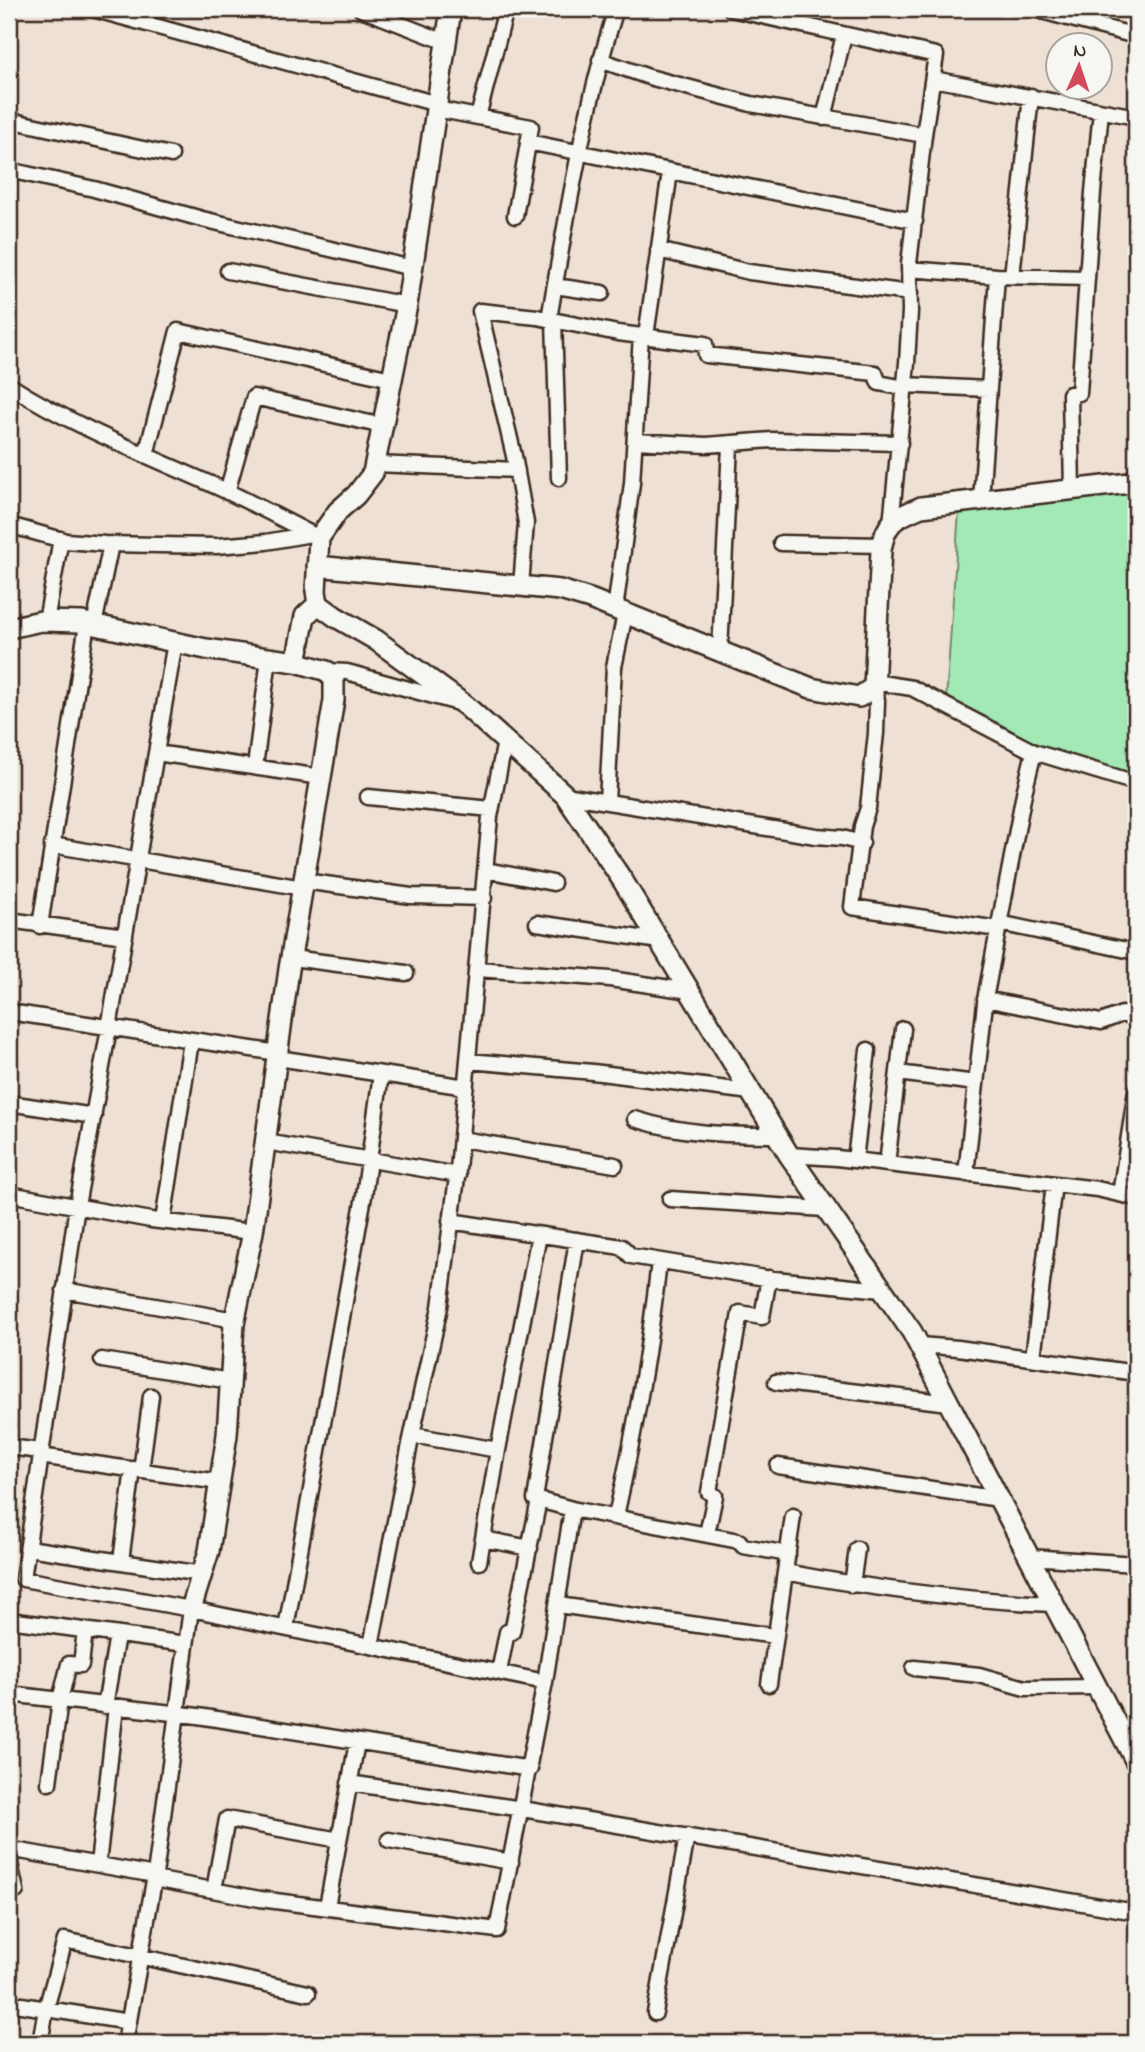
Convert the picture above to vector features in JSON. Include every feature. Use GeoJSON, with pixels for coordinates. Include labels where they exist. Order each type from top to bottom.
{"type":"FeatureCollection","features":[{"type":"Feature","properties":{"kind":"street"},"geometry":{"type":"LineString","coordinates":[[93,9],[437,107],[531,127],[515,216]]}},
{"type":"Feature","properties":{"kind":"street"},"geometry":{"type":"LineString","coordinates":[[361,9],[446,42]]}},
{"type":"Feature","properties":{"kind":"street"},"geometry":{"type":"LineString","coordinates":[[9,525],[61,540],[111,544],[216,545],[266,542],[315,536],[356,495],[373,474],[407,304],[451,9]]}},
{"type":"Feature","properties":{"kind":"street"},"geometry":{"type":"LineString","coordinates":[[478,117],[506,9]]}},
{"type":"Feature","properties":{"kind":"street"},"geometry":{"type":"LineString","coordinates":[[559,478],[552,319],[555,286],[578,153],[600,60],[616,9]]}},
{"type":"Feature","properties":{"kind":"street"},"geometry":{"type":"LineString","coordinates":[[731,9],[771,13],[844,35],[936,55],[909,269],[905,386],[891,524]]}},
{"type":"Feature","properties":{"kind":"street"},"geometry":{"type":"LineString","coordinates":[[1034,9],[1136,36]]}},
{"type":"Feature","properties":{"kind":"street"},"geometry":{"type":"LineString","coordinates":[[824,118],[844,35]]}},
{"type":"Feature","properties":{"kind":"street"},"geometry":{"type":"LineString","coordinates":[[600,60],[649,77],[751,104],[924,135]]}},
{"type":"Feature","properties":{"kind":"street"},"geometry":{"type":"LineString","coordinates":[[933,79],[1136,117]]}},
{"type":"Feature","properties":{"kind":"street"},"geometry":{"type":"LineString","coordinates":[[1012,276],[1031,96]]}},
{"type":"Feature","properties":{"kind":"street"},"geometry":{"type":"LineString","coordinates":[[1072,489],[1070,394],[1079,393],[1101,111]]}},
{"type":"Feature","properties":{"kind":"street"},"geometry":{"type":"LineString","coordinates":[[9,120],[171,155]]}},
{"type":"Feature","properties":{"kind":"street"},"geometry":{"type":"LineString","coordinates":[[528,142],[915,221]]}},
{"type":"Feature","properties":{"kind":"street"},"geometry":{"type":"LineString","coordinates":[[9,170],[412,268]]}},
{"type":"Feature","properties":{"kind":"street"},"geometry":{"type":"LineString","coordinates":[[607,802],[614,667],[644,335],[670,172]]}},
{"type":"Feature","properties":{"kind":"street"},"geometry":{"type":"LineString","coordinates":[[658,250],[749,272],[910,293]]}},
{"type":"Feature","properties":{"kind":"street"},"geometry":{"type":"LineString","coordinates":[[909,269],[997,276],[1087,278]]}},
{"type":"Feature","properties":{"kind":"street"},"geometry":{"type":"LineString","coordinates":[[228,271],[407,304]]}},
{"type":"Feature","properties":{"kind":"street"},"geometry":{"type":"LineString","coordinates":[[981,500],[997,276]]}},
{"type":"Feature","properties":{"kind":"street"},"geometry":{"type":"LineString","coordinates":[[555,286],[602,293]]}},
{"type":"Feature","properties":{"kind":"street"},"geometry":{"type":"LineString","coordinates":[[521,586],[526,523],[517,470],[480,311],[552,319],[705,344],[706,355],[875,373],[879,383],[988,389]]}},
{"type":"Feature","properties":{"kind":"street"},"geometry":{"type":"LineString","coordinates":[[146,456],[178,331],[391,379]]}},
{"type":"Feature","properties":{"kind":"street"},"geometry":{"type":"LineString","coordinates":[[9,385],[39,405],[315,536]]}},
{"type":"Feature","properties":{"kind":"street"},"geometry":{"type":"LineString","coordinates":[[227,492],[254,397],[383,426]]}},
{"type":"Feature","properties":{"kind":"street"},"geometry":{"type":"LineString","coordinates":[[635,441],[730,445],[772,440],[900,443]]}},
{"type":"Feature","properties":{"kind":"street"},"geometry":{"type":"LineString","coordinates":[[720,652],[730,445]]}},
{"type":"Feature","properties":{"kind":"street"},"geometry":{"type":"LineString","coordinates":[[375,464],[517,470]]}},
{"type":"Feature","properties":{"kind":"street"},"geometry":{"type":"LineString","coordinates":[[1136,478],[1130,483],[921,507],[895,518],[884,532],[874,685],[877,699],[876,733],[852,907],[998,926],[1136,952]]}},
{"type":"Feature","properties":{"kind":"street"},"geometry":{"type":"LineString","coordinates":[[315,536],[318,604],[376,640],[462,704],[565,795],[623,881],[789,1155],[919,1345],[1136,1762]]}},
{"type":"Feature","properties":{"kind":"street"},"geometry":{"type":"LineString","coordinates":[[46,621],[61,540]]}},
{"type":"Feature","properties":{"kind":"street"},"geometry":{"type":"LineString","coordinates":[[781,543],[882,545]]}},
{"type":"Feature","properties":{"kind":"street"},"geometry":{"type":"LineString","coordinates":[[40,926],[90,624],[111,544]]}},
{"type":"Feature","properties":{"kind":"street"},"geometry":{"type":"LineString","coordinates":[[317,566],[560,590],[811,688],[859,697],[874,685],[912,688],[1034,752],[1136,783]]}},
{"type":"Feature","properties":{"kind":"street"},"geometry":{"type":"LineString","coordinates":[[296,662],[305,616],[318,604]]}},
{"type":"Feature","properties":{"kind":"street"},"geometry":{"type":"LineString","coordinates":[[9,628],[46,621],[90,624],[175,642],[296,662],[327,671],[347,672],[462,704]]}},
{"type":"Feature","properties":{"kind":"street"},"geometry":{"type":"LineString","coordinates":[[175,642],[94,1116],[76,1206],[23,1579],[191,1609],[545,1682]]}},
{"type":"Feature","properties":{"kind":"street"},"geometry":{"type":"LineString","coordinates":[[255,767],[269,658]]}},
{"type":"Feature","properties":{"kind":"street"},"geometry":{"type":"LineString","coordinates":[[125,2043],[154,1877],[191,1609],[209,1551],[227,1435],[235,1320],[253,1231],[292,958],[335,687],[334,680],[327,671]]}},
{"type":"Feature","properties":{"kind":"street"},"geometry":{"type":"LineString","coordinates":[[371,1646],[412,1434],[440,1307],[458,1175],[491,810],[505,741]]}},
{"type":"Feature","properties":{"kind":"street"},"geometry":{"type":"LineString","coordinates":[[966,1174],[985,999],[1034,752]]}},
{"type":"Feature","properties":{"kind":"street"},"geometry":{"type":"LineString","coordinates":[[156,753],[321,777]]}},
{"type":"Feature","properties":{"kind":"street"},"geometry":{"type":"LineString","coordinates":[[565,795],[842,838],[862,844]]}},
{"type":"Feature","properties":{"kind":"street"},"geometry":{"type":"LineString","coordinates":[[368,797],[491,810]]}},
{"type":"Feature","properties":{"kind":"street"},"geometry":{"type":"LineString","coordinates":[[52,845],[304,884],[411,896],[484,898]]}},
{"type":"Feature","properties":{"kind":"street"},"geometry":{"type":"LineString","coordinates":[[486,870],[553,883]]}},
{"type":"Feature","properties":{"kind":"street"},"geometry":{"type":"LineString","coordinates":[[9,920],[125,936]]}},
{"type":"Feature","properties":{"kind":"street"},"geometry":{"type":"LineString","coordinates":[[537,923],[660,941]]}},
{"type":"Feature","properties":{"kind":"street"},"geometry":{"type":"LineString","coordinates":[[292,958],[406,973]]}},
{"type":"Feature","properties":{"kind":"street"},"geometry":{"type":"LineString","coordinates":[[477,969],[610,979],[690,991]]}},
{"type":"Feature","properties":{"kind":"street"},"geometry":{"type":"LineString","coordinates":[[985,999],[1101,1022],[1122,1014],[1136,1017]]}},
{"type":"Feature","properties":{"kind":"street"},"geometry":{"type":"LineString","coordinates":[[9,1012],[467,1087]]}},
{"type":"Feature","properties":{"kind":"street"},"geometry":{"type":"LineString","coordinates":[[887,1164],[903,1030]]}},
{"type":"Feature","properties":{"kind":"street"},"geometry":{"type":"LineString","coordinates":[[163,1221],[191,1041]]}},
{"type":"Feature","properties":{"kind":"street"},"geometry":{"type":"LineString","coordinates":[[855,1160],[868,1050]]}},
{"type":"Feature","properties":{"kind":"street"},"geometry":{"type":"LineString","coordinates":[[469,1061],[593,1072],[751,1093]]}},
{"type":"Feature","properties":{"kind":"street"},"geometry":{"type":"LineString","coordinates":[[898,1073],[976,1083]]}},
{"type":"Feature","properties":{"kind":"street"},"geometry":{"type":"LineString","coordinates":[[286,1628],[382,1074]]}},
{"type":"Feature","properties":{"kind":"street"},"geometry":{"type":"LineString","coordinates":[[1120,1194],[1136,1091]]}},
{"type":"Feature","properties":{"kind":"street"},"geometry":{"type":"LineString","coordinates":[[9,1103],[94,1116]]}},
{"type":"Feature","properties":{"kind":"street"},"geometry":{"type":"LineString","coordinates":[[635,1119],[666,1129],[692,1132],[777,1135]]}},
{"type":"Feature","properties":{"kind":"street"},"geometry":{"type":"LineString","coordinates":[[461,1139],[615,1165]]}},
{"type":"Feature","properties":{"kind":"street"},"geometry":{"type":"LineString","coordinates":[[266,1142],[458,1175]]}},
{"type":"Feature","properties":{"kind":"street"},"geometry":{"type":"LineString","coordinates":[[789,1155],[855,1160],[1097,1189],[1136,1199]]}},
{"type":"Feature","properties":{"kind":"street"},"geometry":{"type":"LineString","coordinates":[[1033,1359],[1054,1184]]}},
{"type":"Feature","properties":{"kind":"street"},"geometry":{"type":"LineString","coordinates":[[9,1194],[163,1221],[253,1231]]}},
{"type":"Feature","properties":{"kind":"street"},"geometry":{"type":"LineString","coordinates":[[670,1199],[825,1209]]}},
{"type":"Feature","properties":{"kind":"street"},"geometry":{"type":"LineString","coordinates":[[450,1222],[622,1247],[631,1256],[659,1261],[769,1278],[882,1290]]}},
{"type":"Feature","properties":{"kind":"street"},"geometry":{"type":"LineString","coordinates":[[479,1562],[540,1235]]}},
{"type":"Feature","properties":{"kind":"street"},"geometry":{"type":"LineString","coordinates":[[577,1240],[535,1499],[572,1509],[707,1534],[739,1541],[743,1546],[788,1554]]}},
{"type":"Feature","properties":{"kind":"street"},"geometry":{"type":"LineString","coordinates":[[617,1516],[651,1336],[659,1261]]}},
{"type":"Feature","properties":{"kind":"street"},"geometry":{"type":"LineString","coordinates":[[707,1534],[715,1496],[709,1492],[740,1313],[762,1317],[769,1278]]}},
{"type":"Feature","properties":{"kind":"street"},"geometry":{"type":"LineString","coordinates":[[64,1290],[235,1320]]}},
{"type":"Feature","properties":{"kind":"street"},"geometry":{"type":"LineString","coordinates":[[919,1345],[1136,1373],[1136,1365]]}},
{"type":"Feature","properties":{"kind":"street"},"geometry":{"type":"LineString","coordinates":[[102,1360],[230,1381]]}},
{"type":"Feature","properties":{"kind":"street"},"geometry":{"type":"LineString","coordinates":[[776,1381],[949,1403]]}},
{"type":"Feature","properties":{"kind":"street"},"geometry":{"type":"LineString","coordinates":[[121,1561],[150,1396]]}},
{"type":"Feature","properties":{"kind":"street"},"geometry":{"type":"LineString","coordinates":[[412,1434],[498,1450]]}},
{"type":"Feature","properties":{"kind":"street"},"geometry":{"type":"LineString","coordinates":[[9,1447],[219,1482]]}},
{"type":"Feature","properties":{"kind":"street"},"geometry":{"type":"LineString","coordinates":[[778,1466],[999,1499]]}},
{"type":"Feature","properties":{"kind":"street"},"geometry":{"type":"LineString","coordinates":[[499,1672],[507,1632],[512,1632],[539,1500]]}},
{"type":"Feature","properties":{"kind":"street"},"geometry":{"type":"LineString","coordinates":[[9,1849],[98,1864],[214,1890],[497,1930],[530,1769],[572,1509]]}},
{"type":"Feature","properties":{"kind":"street"},"geometry":{"type":"LineString","coordinates":[[769,1684],[793,1516]]}},
{"type":"Feature","properties":{"kind":"street"},"geometry":{"type":"LineString","coordinates":[[483,1539],[530,1548]]}},
{"type":"Feature","properties":{"kind":"street"},"geometry":{"type":"LineString","coordinates":[[28,1548],[202,1574]]}},
{"type":"Feature","properties":{"kind":"street"},"geometry":{"type":"LineString","coordinates":[[852,1584],[857,1549]]}},
{"type":"Feature","properties":{"kind":"street"},"geometry":{"type":"LineString","coordinates":[[1028,1557],[1136,1564]]}},
{"type":"Feature","properties":{"kind":"street"},"geometry":{"type":"LineString","coordinates":[[785,1572],[852,1584],[983,1601],[1053,1604]]}},
{"type":"Feature","properties":{"kind":"street"},"geometry":{"type":"LineString","coordinates":[[558,1605],[775,1636]]}},
{"type":"Feature","properties":{"kind":"street"},"geometry":{"type":"LineString","coordinates":[[9,1620],[186,1644]]}},
{"type":"Feature","properties":{"kind":"street"},"geometry":{"type":"LineString","coordinates":[[49,1783],[60,1700],[69,1664],[80,1665],[85,1630]]}},
{"type":"Feature","properties":{"kind":"street"},"geometry":{"type":"LineString","coordinates":[[98,1864],[117,1635]]}},
{"type":"Feature","properties":{"kind":"street"},"geometry":{"type":"LineString","coordinates":[[914,1668],[979,1675],[1025,1688],[1097,1687]]}},
{"type":"Feature","properties":{"kind":"street"},"geometry":{"type":"LineString","coordinates":[[9,1694],[198,1716],[530,1769]]}},
{"type":"Feature","properties":{"kind":"street"},"geometry":{"type":"LineString","coordinates":[[327,1908],[357,1742]]}},
{"type":"Feature","properties":{"kind":"street"},"geometry":{"type":"LineString","coordinates":[[349,1783],[522,1808],[1136,1912]]}},
{"type":"Feature","properties":{"kind":"street"},"geometry":{"type":"LineString","coordinates":[[214,1890],[227,1819],[339,1840]]}},
{"type":"Feature","properties":{"kind":"street"},"geometry":{"type":"LineString","coordinates":[[656,2013],[687,1836]]}},
{"type":"Feature","properties":{"kind":"street"},"geometry":{"type":"LineString","coordinates":[[389,1840],[511,1862]]}},
{"type":"Feature","properties":{"kind":"street"},"geometry":{"type":"LineString","coordinates":[[9,1859],[16,1891],[9,1893]]}},
{"type":"Feature","properties":{"kind":"street"},"geometry":{"type":"LineString","coordinates":[[40,2043],[46,2009],[65,1940],[308,1993]]}},
{"type":"Feature","properties":{"kind":"street"},"geometry":{"type":"LineString","coordinates":[[9,2004],[130,2022]]}},
{"type":"Feature","properties":{"kind":"green space"},"geometry":{"type":"Polygon","coordinates":[[[1136,489],[1136,775],[1030,743],[946,701],[959,511],[1078,499],[1136,489]]]}}]}
